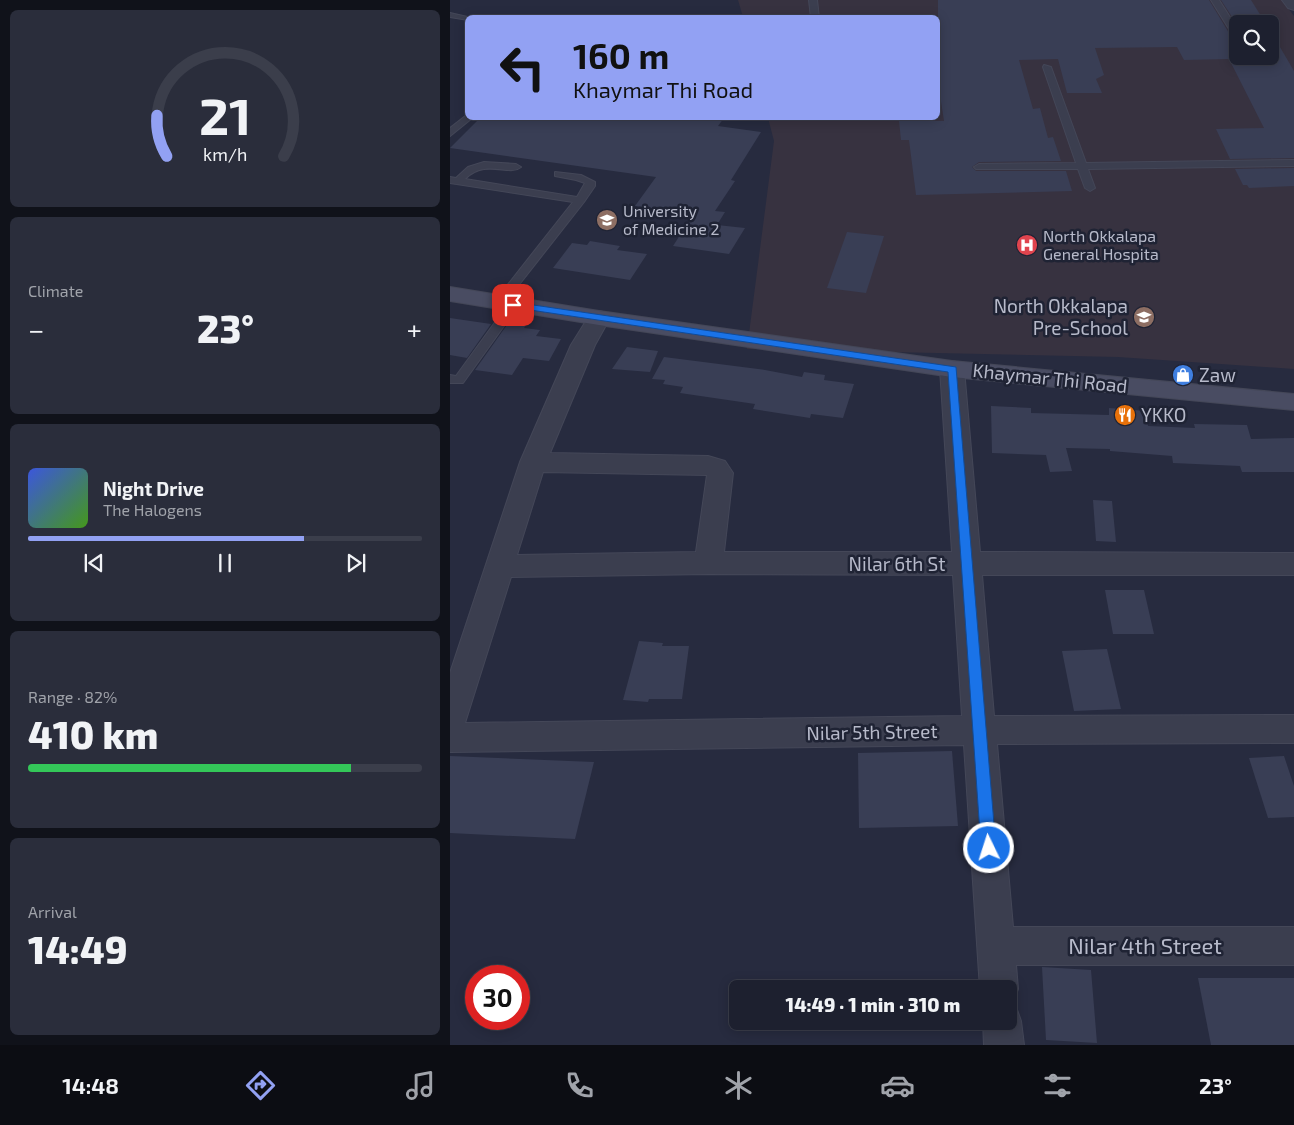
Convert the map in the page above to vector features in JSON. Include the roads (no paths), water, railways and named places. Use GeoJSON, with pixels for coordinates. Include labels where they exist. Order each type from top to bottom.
{"type":"FeatureCollection","features":[{"type":"Feature","properties":{"kind":"main road","name":"Khaymar Thi Road"},"geometry":{"type":"LineString","coordinates":[[450,294],[599,318],[952,369],[1294,402]]}},
{"type":"Feature","properties":{"kind":"street"},"geometry":{"type":"LineString","coordinates":[[1290,0],[1294,5]]}},
{"type":"Feature","properties":{"kind":"street"},"geometry":{"type":"LineString","coordinates":[[450,720],[533,462],[583,345],[599,318]]}},
{"type":"Feature","properties":{"kind":"street"},"geometry":{"type":"LineString","coordinates":[[952,369],[999,980]]}},
{"type":"Feature","properties":{"kind":"street"},"geometry":{"type":"LineString","coordinates":[[533,462],[708,465],[716,468],[720,473],[708,564]]}},
{"type":"Feature","properties":{"kind":"street","name":"Nilar 6th St"},"geometry":{"type":"LineString","coordinates":[[499,566],[1294,564]]}},
{"type":"Feature","properties":{"kind":"street","name":"Nilar 5th Street"},"geometry":{"type":"LineString","coordinates":[[450,738],[980,730],[1294,729]]}},
{"type":"Feature","properties":{"kind":"street","name":"Nilar 4th Street"},"geometry":{"type":"LineString","coordinates":[[996,946],[1294,946]]}},
{"type":"Feature","properties":{"kind":"street"},"geometry":{"type":"LineString","coordinates":[[1003,1030],[1004,1045]]}},
{"type":"Feature","properties":{"kind":"lane"},"geometry":{"type":"LineString","coordinates":[[813,0],[815,15]]}},
{"type":"Feature","properties":{"kind":"lane"},"geometry":{"type":"LineString","coordinates":[[1216,0],[1229,22]]}},
{"type":"Feature","properties":{"kind":"lane"},"geometry":{"type":"LineString","coordinates":[[450,16],[465,18]]}},
{"type":"Feature","properties":{"kind":"lane"},"geometry":{"type":"LineString","coordinates":[[1047,68],[1090,188]]}},
{"type":"Feature","properties":{"kind":"lane"},"geometry":{"type":"LineString","coordinates":[[450,133],[465,120]]}},
{"type":"Feature","properties":{"kind":"lane"},"geometry":{"type":"LineString","coordinates":[[454,180],[467,170],[482,164],[516,167]]}},
{"type":"Feature","properties":{"kind":"lane"},"geometry":{"type":"LineString","coordinates":[[979,167],[1294,164]]}},
{"type":"Feature","properties":{"kind":"lane"},"geometry":{"type":"LineString","coordinates":[[450,379],[459,380],[506,304],[590,186],[590,182],[587,179],[558,174]]}},
{"type":"Feature","properties":{"kind":"lane"},"geometry":{"type":"LineString","coordinates":[[454,180],[580,200]]}},
{"type":"Feature","properties":{"kind":"place","name":"University of Medicine 2"},"geometry":{"type":"Point","coordinates":[607,220]}},
{"type":"Feature","properties":{"kind":"place","name":"North Okkalapa General Hospita"},"geometry":{"type":"Point","coordinates":[1027,245]}},
{"type":"Feature","properties":{"kind":"place","name":"North Okkalapa Pre-School"},"geometry":{"type":"Point","coordinates":[1144,317]}},
{"type":"Feature","properties":{"kind":"place","name":"Zaw"},"geometry":{"type":"Point","coordinates":[1183,375]}},
{"type":"Feature","properties":{"kind":"place","name":"YKKO"},"geometry":{"type":"Point","coordinates":[1125,415]}}]}
